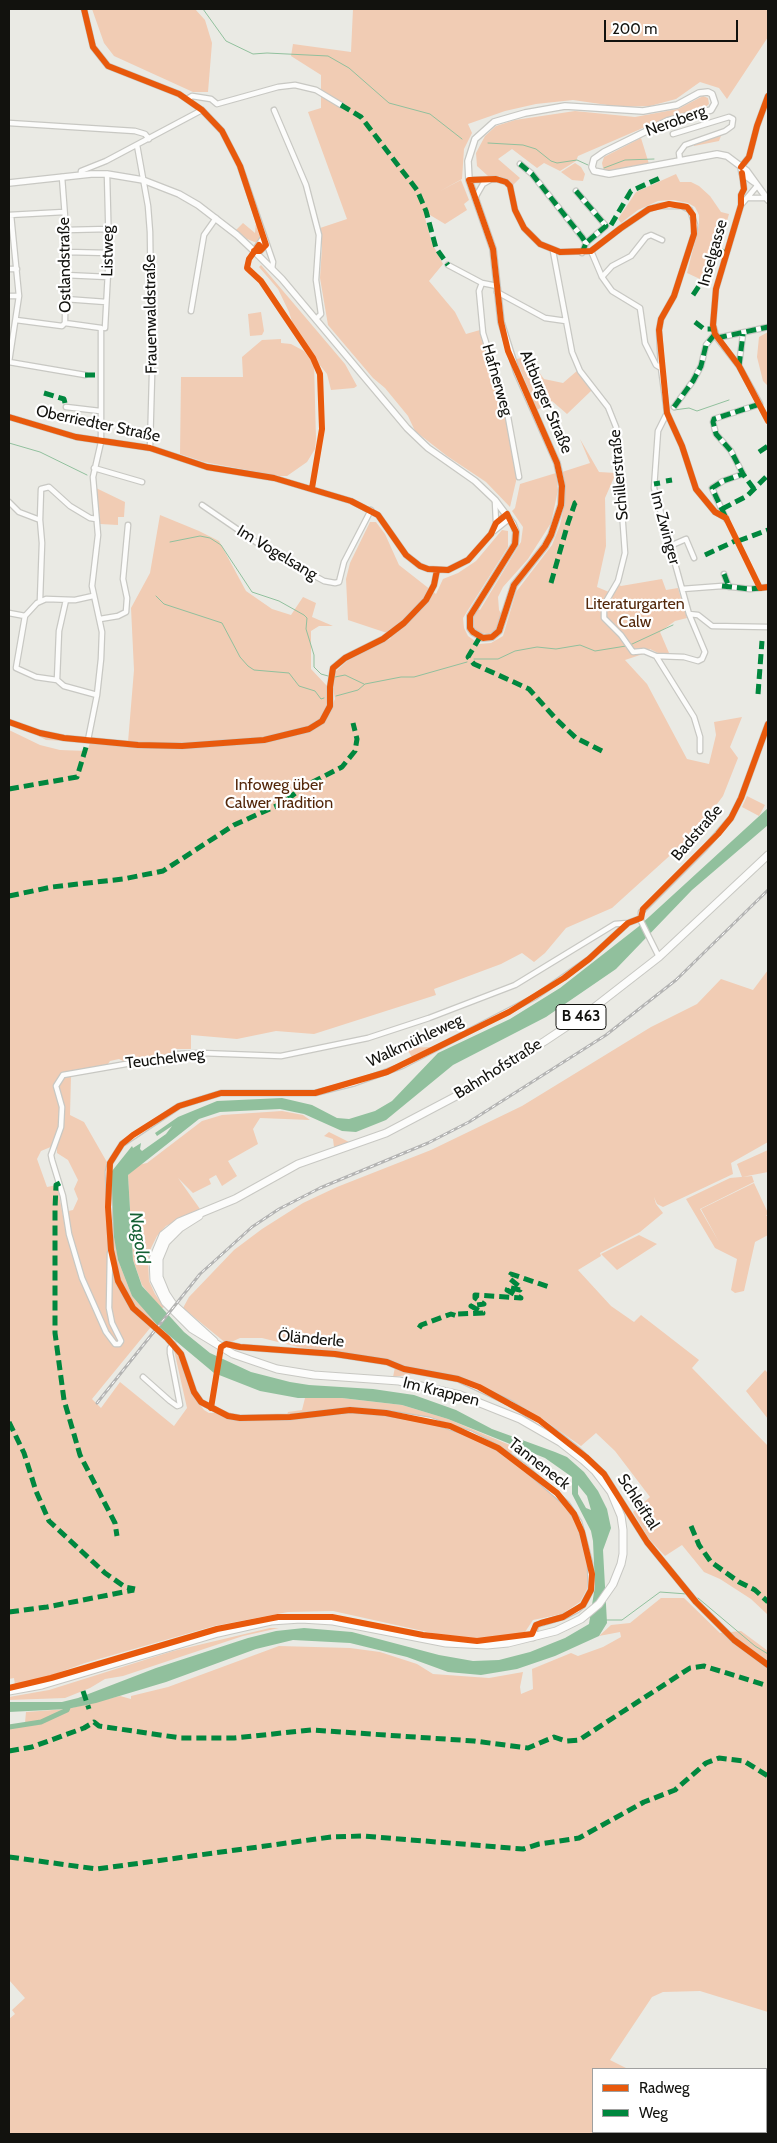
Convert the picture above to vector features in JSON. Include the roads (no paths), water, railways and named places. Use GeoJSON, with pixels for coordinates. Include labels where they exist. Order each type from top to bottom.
{"type":"FeatureCollection","features":[{"type":"Feature","properties":{"kind":"main road","name":"Bahnhofstraße"},"geometry":{"type":"LineString","coordinates":[[352,1146],[386,1133],[474,1085],[587,1013],[659,957],[768,855]]}},
{"type":"Feature","properties":{"kind":"main road","name":"Im Krappen"},"geometry":{"type":"LineString","coordinates":[[352,1146],[298,1164],[235,1200],[203,1213],[180,1228],[166,1242],[159,1259],[159,1277],[172,1303],[219,1345],[248,1361],[277,1369],[314,1375],[399,1381],[482,1402],[532,1425],[568,1448],[595,1471],[611,1492],[621,1516],[624,1554],[617,1575],[607,1594],[581,1620],[556,1631],[533,1638]]}},
{"type":"Feature","properties":{"kind":"main road","name":"B 463"},"geometry":{"type":"LineString","coordinates":[[9,1692],[42,1685],[218,1633],[254,1624],[288,1619],[340,1622],[427,1640],[466,1645],[487,1645],[533,1638]]}},
{"type":"Feature","properties":{"kind":"street"},"geometry":{"type":"LineString","coordinates":[[84,9],[93,47],[103,60],[114,69],[187,98],[202,110],[222,131],[236,154],[263,238],[273,262],[272,269]]}},
{"type":"Feature","properties":{"kind":"street"},"geometry":{"type":"LineString","coordinates":[[187,98],[192,96],[212,99],[217,104],[278,87],[295,85],[316,90],[341,105]]}},
{"type":"Feature","properties":{"kind":"street","name":"Neroberg"},"geometry":{"type":"LineString","coordinates":[[470,183],[468,161],[475,139],[484,129],[504,117],[565,106],[643,111],[678,105],[699,93],[708,92],[712,94],[715,102],[711,110],[667,121],[598,155],[594,159],[592,167],[599,174],[609,174],[717,154],[727,156],[767,199]]}},
{"type":"Feature","properties":{"kind":"street"},"geometry":{"type":"LineString","coordinates":[[742,170],[749,157],[757,126],[768,96]]}},
{"type":"Feature","properties":{"kind":"street"},"geometry":{"type":"LineString","coordinates":[[81,174],[81,171],[106,161],[202,110]]}},
{"type":"Feature","properties":{"kind":"street"},"geometry":{"type":"LineString","coordinates":[[274,110],[306,184],[320,243],[316,280],[321,314],[316,319]]}},
{"type":"Feature","properties":{"kind":"street"},"geometry":{"type":"LineString","coordinates":[[673,134],[729,118],[733,119],[732,126],[725,131],[685,145],[679,153],[680,160]]}},
{"type":"Feature","properties":{"kind":"street"},"geometry":{"type":"LineString","coordinates":[[9,123],[135,131],[145,134],[149,139]]}},
{"type":"Feature","properties":{"kind":"street","name":"Frauenwaldstraße"},"geometry":{"type":"LineString","coordinates":[[137,145],[150,232],[152,375],[150,448]]}},
{"type":"Feature","properties":{"kind":"street"},"geometry":{"type":"LineString","coordinates":[[520,164],[532,174],[586,243]]}},
{"type":"Feature","properties":{"kind":"street","name":"Inselgasse"},"geometry":{"type":"LineString","coordinates":[[716,336],[713,318],[716,288],[741,205],[741,195],[744,189],[742,170]]}},
{"type":"Feature","properties":{"kind":"street","name":"Altburger Straße"},"geometry":{"type":"LineString","coordinates":[[9,182],[81,174],[107,174],[143,180],[179,194],[216,218],[254,251],[316,319],[417,438],[475,481],[495,500],[508,516],[516,532],[515,544],[470,616],[470,628],[483,638],[492,637],[500,631],[514,585],[551,535],[559,514],[562,496],[557,463],[508,350],[501,322],[493,249],[470,183]]}},
{"type":"Feature","properties":{"kind":"street","name":"Listweg"},"geometry":{"type":"LineString","coordinates":[[104,328],[109,253],[107,174]]}},
{"type":"Feature","properties":{"kind":"street","name":"Ostlandstraße"},"geometry":{"type":"LineString","coordinates":[[62,177],[66,230],[65,323],[102,328],[101,442],[93,477],[98,535],[92,579],[93,596],[100,619],[101,659],[97,695],[88,740]]}},
{"type":"Feature","properties":{"kind":"street"},"geometry":{"type":"LineString","coordinates":[[475,198],[484,184],[490,180]]}},
{"type":"Feature","properties":{"kind":"street"},"geometry":{"type":"LineString","coordinates":[[470,183],[501,180],[510,186],[515,210],[524,228],[531,236],[553,251],[582,253],[591,251],[620,228],[649,209],[670,204],[687,207],[690,210],[695,225],[694,234],[674,296],[660,324],[661,368],[665,386],[666,414],[682,446],[696,489],[715,512],[726,518],[712,488],[723,481],[743,474],[731,451],[716,434],[714,419],[760,404],[739,366],[716,336]]}},
{"type":"Feature","properties":{"kind":"street"},"geometry":{"type":"LineString","coordinates":[[470,183],[484,184]]}},
{"type":"Feature","properties":{"kind":"street"},"geometry":{"type":"LineString","coordinates":[[744,189],[755,184]]}},
{"type":"Feature","properties":{"kind":"street","name":"Inselgasse"},"geometry":{"type":"LineString","coordinates":[[741,205],[755,184]]}},
{"type":"Feature","properties":{"kind":"street"},"geometry":{"type":"LineString","coordinates":[[576,191],[606,226],[586,243],[582,253]]}},
{"type":"Feature","properties":{"kind":"street"},"geometry":{"type":"LineString","coordinates":[[746,199],[757,196],[767,199]]}},
{"type":"Feature","properties":{"kind":"street"},"geometry":{"type":"LineString","coordinates":[[64,212],[10,215],[11,243],[17,269],[19,296],[9,362],[85,375]]}},
{"type":"Feature","properties":{"kind":"street"},"geometry":{"type":"LineString","coordinates":[[192,312],[204,235],[216,218]]}},
{"type":"Feature","properties":{"kind":"street"},"geometry":{"type":"LineString","coordinates":[[66,230],[109,229]]}},
{"type":"Feature","properties":{"kind":"street"},"geometry":{"type":"LineString","coordinates":[[602,277],[612,266],[631,256],[646,237],[651,235],[662,240]]}},
{"type":"Feature","properties":{"kind":"street"},"geometry":{"type":"LineString","coordinates":[[254,251],[263,238]]}},
{"type":"Feature","properties":{"kind":"street"},"geometry":{"type":"LineString","coordinates":[[254,251],[260,251],[266,245]]}},
{"type":"Feature","properties":{"kind":"street","name":"Schillerstraße"},"geometry":{"type":"LineString","coordinates":[[553,251],[572,352],[580,371],[608,407],[616,427],[625,553],[618,581],[604,605],[604,618],[621,635],[625,644],[633,652],[644,651],[656,656]]}},
{"type":"Feature","properties":{"kind":"street"},"geometry":{"type":"LineString","coordinates":[[591,251],[602,277],[615,295],[640,308],[645,343],[656,365],[661,368]]}},
{"type":"Feature","properties":{"kind":"street"},"geometry":{"type":"LineString","coordinates":[[66,252],[109,253]]}},
{"type":"Feature","properties":{"kind":"street"},"geometry":{"type":"LineString","coordinates":[[448,265],[497,289],[545,318],[566,321]]}},
{"type":"Feature","properties":{"kind":"street"},"geometry":{"type":"LineString","coordinates":[[9,269],[17,269]]}},
{"type":"Feature","properties":{"kind":"street"},"geometry":{"type":"LineString","coordinates":[[65,275],[108,277]]}},
{"type":"Feature","properties":{"kind":"street","name":"Hafnerweg"},"geometry":{"type":"LineString","coordinates":[[482,283],[479,291],[483,332],[506,406],[520,477]]}},
{"type":"Feature","properties":{"kind":"street"},"geometry":{"type":"LineString","coordinates":[[9,296],[19,296]]}},
{"type":"Feature","properties":{"kind":"street"},"geometry":{"type":"LineString","coordinates":[[65,299],[106,302]]}},
{"type":"Feature","properties":{"kind":"street"},"geometry":{"type":"LineString","coordinates":[[16,320],[62,326],[65,323]]}},
{"type":"Feature","properties":{"kind":"street"},"geometry":{"type":"LineString","coordinates":[[674,407],[693,381],[701,366],[706,345],[716,336],[743,334],[768,327]]}},
{"type":"Feature","properties":{"kind":"street"},"geometry":{"type":"LineString","coordinates":[[739,366],[743,334]]}},
{"type":"Feature","properties":{"kind":"street"},"geometry":{"type":"LineString","coordinates":[[66,407],[100,411]]}},
{"type":"Feature","properties":{"kind":"street","name":"Im Zwinger"},"geometry":{"type":"LineString","coordinates":[[656,656],[684,657],[698,661],[703,658],[705,652],[689,614],[658,506],[654,484],[659,445],[658,431],[666,414]]}},
{"type":"Feature","properties":{"kind":"street","name":"Oberriedter Straße"},"geometry":{"type":"LineString","coordinates":[[9,417],[38,427],[101,442],[150,448],[207,467],[256,474],[312,488],[351,501],[371,510],[385,522],[399,547],[412,562],[437,570]]}},
{"type":"Feature","properties":{"kind":"street"},"geometry":{"type":"LineString","coordinates":[[94,468],[142,482]]}},
{"type":"Feature","properties":{"kind":"street"},"geometry":{"type":"LineString","coordinates":[[96,520],[70,506],[49,487],[41,488],[40,600],[25,616],[16,668],[36,677],[56,680],[64,686],[97,695]]}},
{"type":"Feature","properties":{"kind":"street"},"geometry":{"type":"LineString","coordinates":[[491,534],[496,523],[495,500]]}},
{"type":"Feature","properties":{"kind":"street"},"geometry":{"type":"LineString","coordinates":[[9,502],[19,512],[40,520]]}},
{"type":"Feature","properties":{"kind":"street","name":"Im Vogelsang"},"geometry":{"type":"LineString","coordinates":[[202,505],[274,554],[324,581],[335,583],[339,582],[344,562],[371,510]]}},
{"type":"Feature","properties":{"kind":"street"},"geometry":{"type":"LineString","coordinates":[[496,523],[508,516]]}},
{"type":"Feature","properties":{"kind":"street"},"geometry":{"type":"LineString","coordinates":[[9,722],[40,734],[88,740],[182,746],[264,740],[309,730],[322,721],[330,706],[333,668],[345,658],[383,639],[404,623],[426,600],[434,585],[437,570],[454,568],[468,560],[508,516]]}},
{"type":"Feature","properties":{"kind":"street"},"geometry":{"type":"LineString","coordinates":[[100,619],[118,616],[126,612],[127,598],[123,579],[128,525]]}},
{"type":"Feature","properties":{"kind":"street"},"geometry":{"type":"LineString","coordinates":[[670,546],[686,540],[694,558]]}},
{"type":"Feature","properties":{"kind":"street"},"geometry":{"type":"LineString","coordinates":[[724,574],[729,587]]}},
{"type":"Feature","properties":{"kind":"street"},"geometry":{"type":"LineString","coordinates":[[682,589],[768,587]]}},
{"type":"Feature","properties":{"kind":"street"},"geometry":{"type":"LineString","coordinates":[[40,600],[66,600],[93,596]]}},
{"type":"Feature","properties":{"kind":"street"},"geometry":{"type":"LineString","coordinates":[[56,680],[59,632],[66,600]]}},
{"type":"Feature","properties":{"kind":"street"},"geometry":{"type":"LineString","coordinates":[[9,613],[25,616]]}},
{"type":"Feature","properties":{"kind":"street"},"geometry":{"type":"LineString","coordinates":[[689,614],[698,615],[708,624],[719,627],[768,627]]}},
{"type":"Feature","properties":{"kind":"street"},"geometry":{"type":"LineString","coordinates":[[656,656],[694,717],[700,737],[700,751]]}},
{"type":"Feature","properties":{"kind":"street","name":"Badstraße"},"geometry":{"type":"LineString","coordinates":[[641,919],[643,909],[705,848],[731,818],[743,793],[768,724]]}},
{"type":"Feature","properties":{"kind":"street"},"geometry":{"type":"LineString","coordinates":[[641,919],[659,957]]}},
{"type":"Feature","properties":{"kind":"street","name":"Walkmühleweg"},"geometry":{"type":"LineString","coordinates":[[386,1413],[350,1410],[290,1416],[240,1418],[228,1416],[201,1402],[194,1392],[181,1354],[133,1308],[124,1295],[118,1281],[111,1250],[108,1207],[110,1163],[128,1140],[173,1109],[221,1093],[315,1093],[387,1072],[509,1012],[535,997],[589,959],[628,923],[641,919]]}},
{"type":"Feature","properties":{"kind":"street","name":"Teuchelweg"},"geometry":{"type":"LineString","coordinates":[[111,1250],[109,1308],[112,1323],[121,1341],[119,1344],[115,1344],[106,1332],[82,1278],[69,1234],[63,1196],[52,1160],[51,1155],[61,1127],[62,1107],[56,1086],[63,1075],[126,1064],[148,1064],[178,1054],[281,1056],[368,1038],[429,1018],[515,985],[615,924],[628,923]]}},
{"type":"Feature","properties":{"kind":"street"},"geometry":{"type":"LineString","coordinates":[[143,1377],[176,1406],[180,1405],[170,1348],[172,1344]]}},
{"type":"Feature","properties":{"kind":"street","name":"Öländerle"},"geometry":{"type":"LineString","coordinates":[[219,1345],[226,1344],[240,1347],[339,1354],[387,1362],[404,1369]]}},
{"type":"Feature","properties":{"kind":"street"},"geometry":{"type":"LineString","coordinates":[[399,1381],[404,1369]]}},
{"type":"Feature","properties":{"kind":"street","name":"Schleiftal"},"geometry":{"type":"LineString","coordinates":[[404,1369],[458,1379],[479,1387],[539,1420],[578,1450],[604,1474],[647,1542],[696,1602],[734,1640],[768,1664]]}},
{"type":"Feature","properties":{"kind":"street","name":"Tanneneck"},"geometry":{"type":"LineString","coordinates":[[386,1413],[450,1426],[498,1448],[557,1493],[574,1514],[582,1532],[590,1563],[591,1590],[583,1605],[577,1610],[563,1618],[536,1625],[533,1638]]}},
{"type":"Feature","properties":{"kind":"waterway"},"geometry":{"type":"LineString","coordinates":[[203,9],[226,41],[253,54],[328,56],[349,68],[389,103],[430,114],[462,139]]}},
{"type":"Feature","properties":{"kind":"waterway"},"geometry":{"type":"LineString","coordinates":[[488,143],[523,145],[536,149],[551,161],[557,163],[577,160],[588,165]]}},
{"type":"Feature","properties":{"kind":"waterway"},"geometry":{"type":"LineString","coordinates":[[604,168],[625,160],[654,159]]}},
{"type":"Feature","properties":{"kind":"waterway"},"geometry":{"type":"LineString","coordinates":[[674,410],[689,408],[697,411],[729,400]]}},
{"type":"Feature","properties":{"kind":"waterway"},"geometry":{"type":"LineString","coordinates":[[9,443],[40,452],[87,475]]}},
{"type":"Feature","properties":{"kind":"waterway"},"geometry":{"type":"LineString","coordinates":[[170,542],[200,536],[210,538],[221,545],[252,592],[279,601],[304,615],[307,618],[306,629],[314,655],[314,667],[321,674],[328,676]]}},
{"type":"Feature","properties":{"kind":"waterway"},"geometry":{"type":"LineString","coordinates":[[156,596],[164,604],[222,623],[240,657],[254,670],[289,673],[299,686],[315,691],[321,699],[324,698]]}},
{"type":"Feature","properties":{"kind":"waterway"},"geometry":{"type":"LineString","coordinates":[[630,645],[673,625]]}},
{"type":"Feature","properties":{"kind":"waterway"},"geometry":{"type":"LineString","coordinates":[[474,659],[498,659],[515,651],[537,647],[556,649],[580,645],[595,651],[626,646]]}},
{"type":"Feature","properties":{"kind":"waterway"},"geometry":{"type":"LineString","coordinates":[[336,696],[358,690],[365,684],[401,677],[414,677],[467,662]]}},
{"type":"Feature","properties":{"kind":"waterway"},"geometry":{"type":"LineString","coordinates":[[335,677],[345,675],[364,684]]}},
{"type":"Feature","properties":{"kind":"waterway"},"geometry":{"type":"LineString","coordinates":[[606,1620],[622,1620],[660,1592],[687,1594]]}},
{"type":"Feature","properties":{"kind":"waterway"},"geometry":{"type":"LineString","coordinates":[[698,1598],[755,1646],[768,1654]]}},
{"type":"Feature","properties":{"kind":"waterway"},"geometry":{"type":"LineString","coordinates":[[9,1727],[41,1722],[67,1710],[69,1705]]}},
{"type":"Feature","properties":{"kind":"railway"},"geometry":{"type":"LineString","coordinates":[[97,1403],[200,1274],[252,1227],[279,1209],[320,1188],[428,1143],[469,1122],[606,1035],[676,980],[768,890]]}},
{"type":"Feature","properties":{"kind":"park label","name":"Literaturgarten Calw"},"geometry":{"type":"Point","coordinates":[635,613]}},
{"type":"Feature","properties":{"kind":"park label","name":"Infoweg über Calwer Tradition"},"geometry":{"type":"Point","coordinates":[279,794]}},
{"type":"Feature","properties":{"kind":"water label","name":"Nagold"},"geometry":{"type":"Point","coordinates":[139,1238]}}]}
